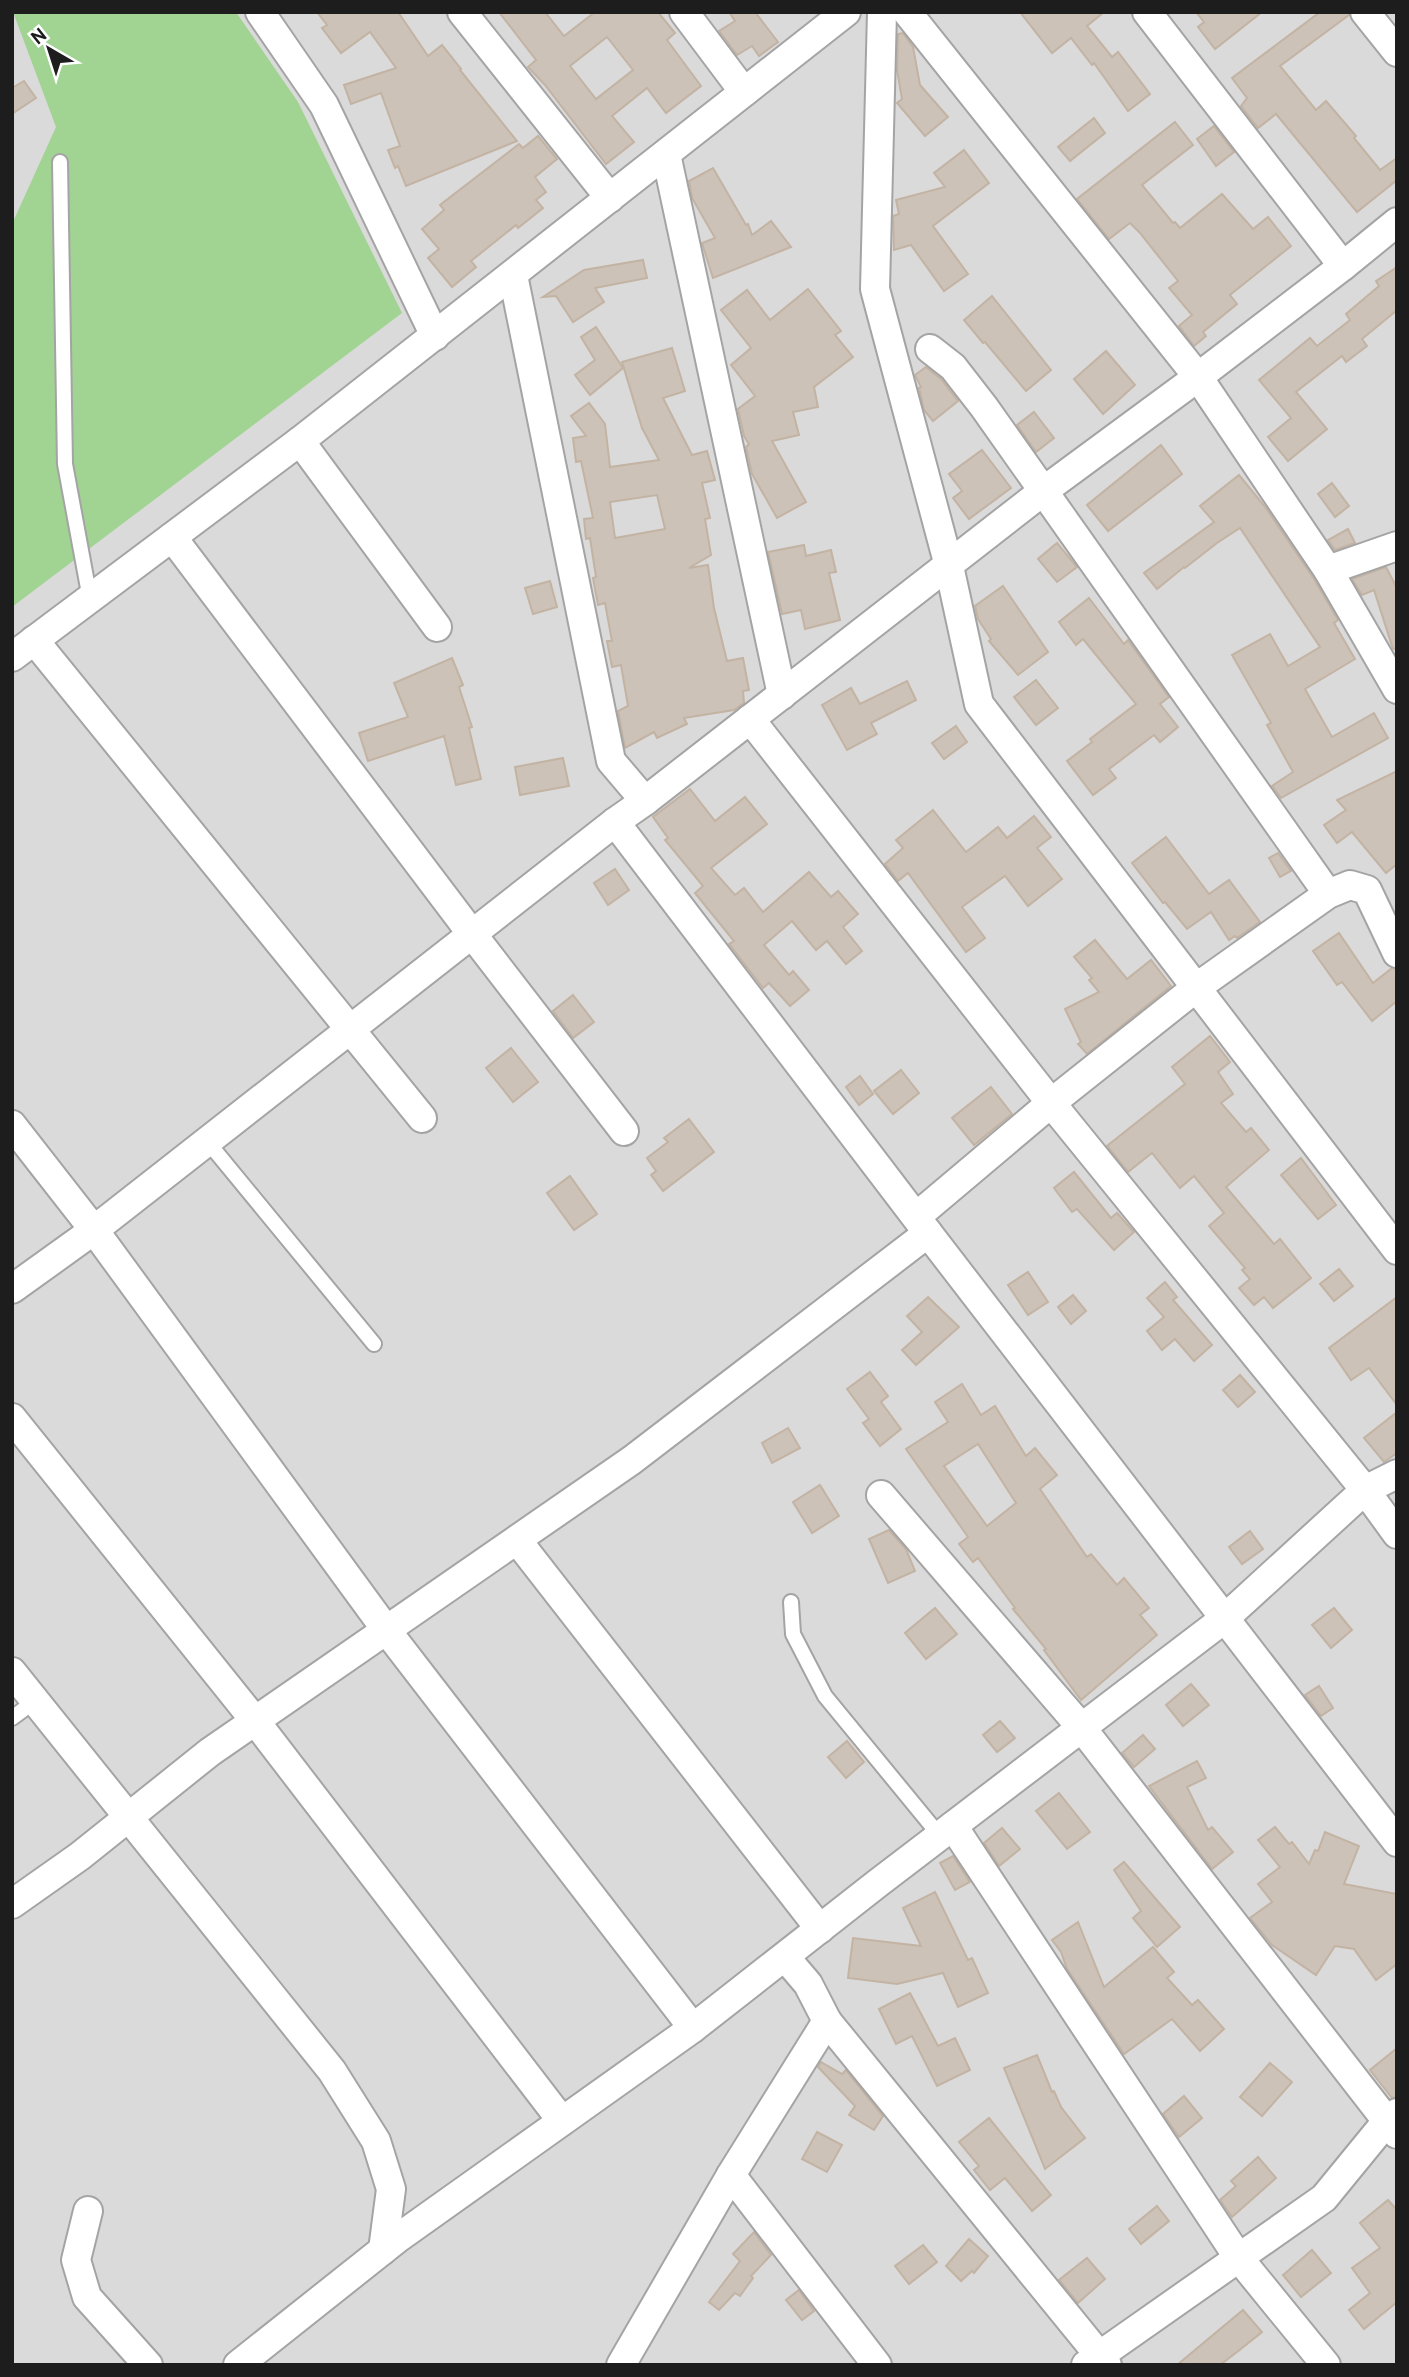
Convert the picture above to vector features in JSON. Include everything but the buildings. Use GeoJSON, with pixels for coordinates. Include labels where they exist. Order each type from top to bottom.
{"type":"FeatureCollection","features":[{"type":"Feature","properties":{"kind":"street"},"geometry":{"type":"LineString","coordinates":[[260,12],[324,105],[435,336]]}},
{"type":"Feature","properties":{"kind":"street"},"geometry":{"type":"LineString","coordinates":[[462,12],[610,198]]}},
{"type":"Feature","properties":{"kind":"street"},"geometry":{"type":"LineString","coordinates":[[684,12],[744,92]]}},
{"type":"Feature","properties":{"kind":"street"},"geometry":{"type":"LineString","coordinates":[[422,1118],[23,649],[300,441],[846,12]]}},
{"type":"Feature","properties":{"kind":"street"},"geometry":{"type":"LineString","coordinates":[[883,12],[874,289],[949,566],[979,704],[1397,1250]]}},
{"type":"Feature","properties":{"kind":"street"},"geometry":{"type":"LineString","coordinates":[[907,12],[1198,377],[1328,570],[1397,689]]}},
{"type":"Feature","properties":{"kind":"street"},"geometry":{"type":"LineString","coordinates":[[1147,12],[1343,267]]}},
{"type":"Feature","properties":{"kind":"street"},"geometry":{"type":"LineString","coordinates":[[1365,12],[1397,52]]}},
{"type":"Feature","properties":{"kind":"street"},"geometry":{"type":"LineString","coordinates":[[666,154],[782,695]]}},
{"type":"Feature","properties":{"kind":"street"},"geometry":{"type":"LineString","coordinates":[[12,1289],[93,1230],[1042,492],[1343,267],[1397,222]]}},
{"type":"Feature","properties":{"kind":"street"},"geometry":{"type":"LineString","coordinates":[[513,275],[611,761],[645,801]]}},
{"type":"Feature","properties":{"kind":"street"},"geometry":{"type":"LineString","coordinates":[[930,349],[953,367],[1328,894]]}},
{"type":"Feature","properties":{"kind":"street"},"geometry":{"type":"LineString","coordinates":[[300,441],[437,627]]}},
{"type":"Feature","properties":{"kind":"street"},"geometry":{"type":"LineString","coordinates":[[172,537],[624,1131]]}},
{"type":"Feature","properties":{"kind":"street"},"geometry":{"type":"LineString","coordinates":[[1328,570],[1397,546]]}},
{"type":"Feature","properties":{"kind":"street"},"geometry":{"type":"LineString","coordinates":[[750,719],[1051,1103],[1365,1490],[1397,1534]]}},
{"type":"Feature","properties":{"kind":"street"},"geometry":{"type":"LineString","coordinates":[[615,822],[1397,1842]]}},
{"type":"Feature","properties":{"kind":"street"},"geometry":{"type":"LineString","coordinates":[[12,1904],[80,1856],[210,1752],[632,1460],[922,1224],[1051,1103],[1197,987],[1328,894],[1350,885],[1367,890],[1397,953]]}},
{"type":"Feature","properties":{"kind":"street"},"geometry":{"type":"LineString","coordinates":[[12,1125],[93,1230],[387,1631],[693,2028]]}},
{"type":"Feature","properties":{"kind":"street"},"geometry":{"type":"LineString","coordinates":[[12,1418],[256,1722],[562,2121]]}},
{"type":"Feature","properties":{"kind":"street"},"geometry":{"type":"LineString","coordinates":[[237,2365],[383,2250],[693,2028],[1224,1619],[1365,1490],[1397,1474]]}},
{"type":"Feature","properties":{"kind":"street"},"geometry":{"type":"LineString","coordinates":[[785,1957],[807,1984],[827,2021],[1097,2362],[1324,2197],[1393,2123],[1081,1727],[881,1495]]}},
{"type":"Feature","properties":{"kind":"street"},"geometry":{"type":"LineString","coordinates":[[517,1540],[820,1929]]}},
{"type":"Feature","properties":{"kind":"street"},"geometry":{"type":"LineString","coordinates":[[12,1672],[332,2071],[376,2141],[391,2189],[383,2250]]}},
{"type":"Feature","properties":{"kind":"street"},"geometry":{"type":"LineString","coordinates":[[946,1831],[1238,2258],[1326,2365]]}},
{"type":"Feature","properties":{"kind":"street"},"geometry":{"type":"LineString","coordinates":[[628,2362],[732,2175],[827,2021]]}},
{"type":"Feature","properties":{"kind":"street"},"geometry":{"type":"LineString","coordinates":[[732,2175],[877,2365]]}},
{"type":"Feature","properties":{"kind":"street"},"geometry":{"type":"LineString","coordinates":[[88,2211],[76,2260],[87,2297],[148,2365]]}},
{"type":"Feature","properties":{"kind":"lane"},"geometry":{"type":"LineString","coordinates":[[60,162],[65,464],[90,599]]}},
{"type":"Feature","properties":{"kind":"lane"},"geometry":{"type":"LineString","coordinates":[[207,1141],[374,1344]]}},
{"type":"Feature","properties":{"kind":"lane"},"geometry":{"type":"LineString","coordinates":[[792,1602],[793,1634],[825,1696],[946,1831]]}},
{"type":"Feature","properties":{"kind":"lane"},"geometry":{"type":"LineString","coordinates":[[12,1718],[35,1701]]}},
{"type":"Feature","properties":{"kind":"shaded area"},"geometry":{"type":"Polygon","coordinates":[[[12,12],[1397,12],[1397,2365],[12,2365],[12,12]]]}},
{"type":"Feature","properties":{"kind":"green space"},"geometry":{"type":"Polygon","coordinates":[[[13,12],[236,12],[298,102],[402,313],[12,607],[12,224],[56,127],[13,12]]]}}]}
